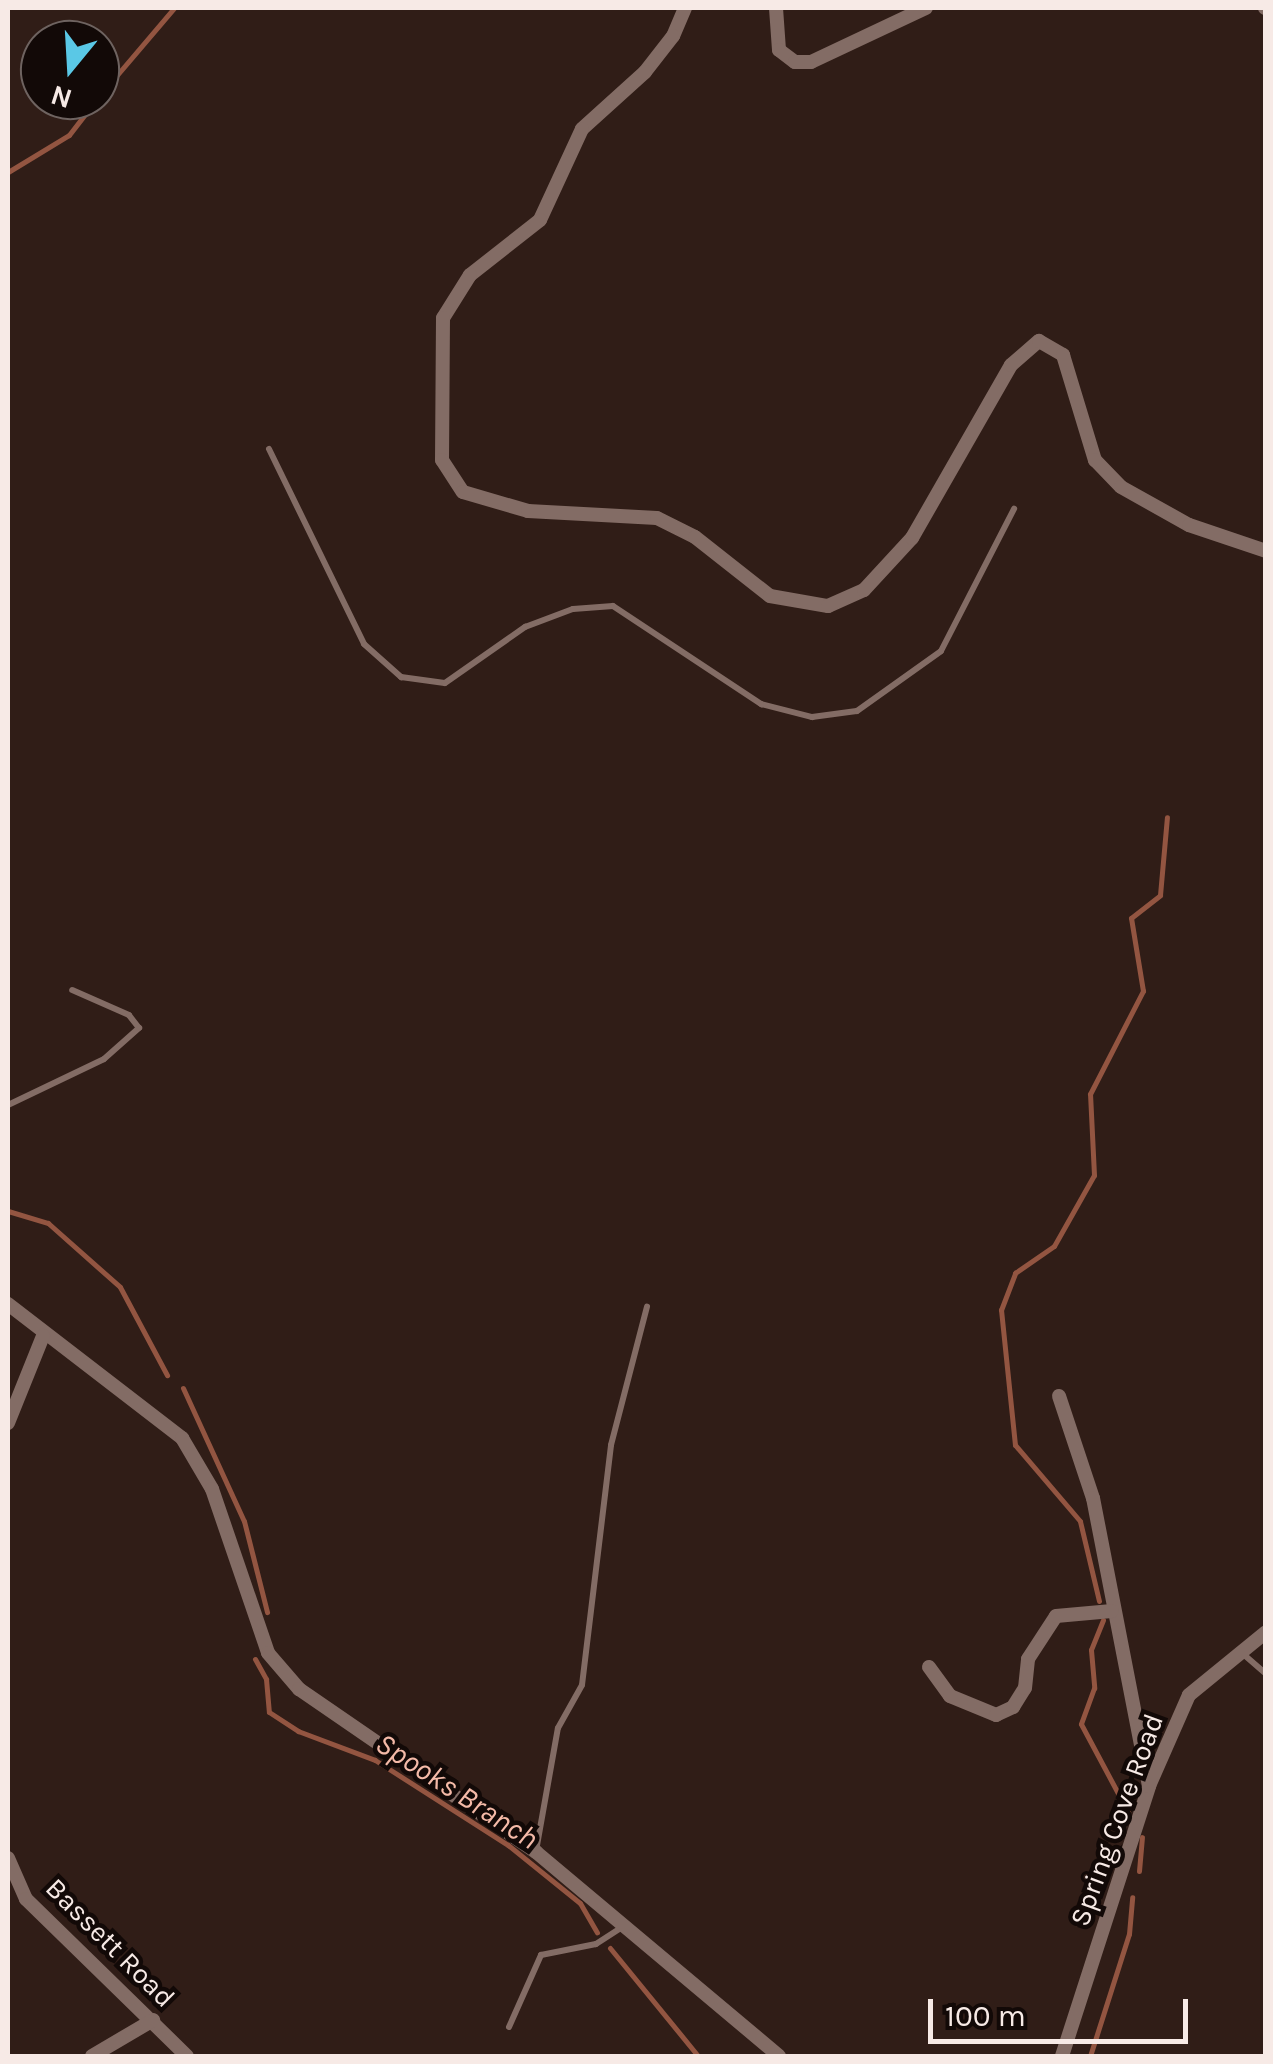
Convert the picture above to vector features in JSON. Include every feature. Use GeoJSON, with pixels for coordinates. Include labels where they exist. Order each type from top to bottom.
{"type":"FeatureCollection","features":[{"type":"Feature","properties":{"kind":"street"},"geometry":{"type":"LineString","coordinates":[[685,8],[673,36],[645,72],[582,129],[540,220],[470,275],[443,318],[442,460],[463,492],[528,511],[657,518],[696,537],[770,596],[828,606],[864,590],[912,538],[1011,365],[1039,341],[1063,355],[1096,460],[1120,487],[1190,525],[1266,551]]}},
{"type":"Feature","properties":{"kind":"street"},"geometry":{"type":"LineString","coordinates":[[776,8],[779,50],[795,62],[811,62],[926,8]]}},
{"type":"Feature","properties":{"kind":"street"},"geometry":{"type":"LineString","coordinates":[[8,1304],[43,1336],[182,1438],[212,1489],[268,1653],[299,1689],[536,1852],[779,2056]]}},
{"type":"Feature","properties":{"kind":"street"},"geometry":{"type":"LineString","coordinates":[[8,1423],[43,1336]]}},
{"type":"Feature","properties":{"kind":"street"},"geometry":{"type":"LineString","coordinates":[[1059,1396],[1093,1498],[1149,1786]]}},
{"type":"Feature","properties":{"kind":"street"},"geometry":{"type":"LineString","coordinates":[[929,1668],[950,1696],[996,1714],[1013,1707],[1025,1688],[1028,1660],[1056,1616],[1112,1611]]}},
{"type":"Feature","properties":{"kind":"street","name":"Spring Cove Road"},"geometry":{"type":"LineString","coordinates":[[1062,2056],[1149,1786],[1189,1695],[1266,1632]]}},
{"type":"Feature","properties":{"kind":"street","name":"Bassett Road"},"geometry":{"type":"LineString","coordinates":[[8,1858],[26,1899],[187,2056]]}},
{"type":"Feature","properties":{"kind":"street"},"geometry":{"type":"LineString","coordinates":[[8,1895],[26,1899]]}},
{"type":"Feature","properties":{"kind":"street"},"geometry":{"type":"LineString","coordinates":[[92,2056],[152,2020]]}},
{"type":"Feature","properties":{"kind":"lane"},"geometry":{"type":"LineString","coordinates":[[269,448],[364,644],[401,677],[446,683],[525,627],[573,609],[614,606],[761,704],[802,716],[857,711],[941,651],[1014,509]]}},
{"type":"Feature","properties":{"kind":"lane"},"geometry":{"type":"LineString","coordinates":[[8,1105],[104,1058],[140,1028],[129,1014],[72,990]]}},
{"type":"Feature","properties":{"kind":"lane"},"geometry":{"type":"LineString","coordinates":[[536,1852],[558,1728],[582,1684],[610,1446],[646,1307]]}},
{"type":"Feature","properties":{"kind":"lane"},"geometry":{"type":"LineString","coordinates":[[1241,1652],[1266,1674]]}},
{"type":"Feature","properties":{"kind":"lane"},"geometry":{"type":"LineString","coordinates":[[509,2027],[541,1956],[596,1944],[626,1925]]}},
{"type":"Feature","properties":{"kind":"waterway","name":"Spooks Branch"},"geometry":{"type":"LineString","coordinates":[[120,71],[174,8]]}},
{"type":"Feature","properties":{"kind":"waterway","name":"Spooks Branch"},"geometry":{"type":"LineString","coordinates":[[8,172],[69,135],[81,120]]}},
{"type":"Feature","properties":{"kind":"waterway"},"geometry":{"type":"LineString","coordinates":[[1099,1601],[1080,1521],[1015,1445],[1001,1310],[1015,1273],[1054,1246],[1094,1175],[1090,1094],[1143,991],[1131,918],[1160,895],[1167,817]]}},
{"type":"Feature","properties":{"kind":"waterway","name":"Spooks Branch"},"geometry":{"type":"LineString","coordinates":[[8,1211],[48,1223],[120,1287],[167,1375]]}},
{"type":"Feature","properties":{"kind":"waterway","name":"Spooks Branch"},"geometry":{"type":"LineString","coordinates":[[183,1388],[244,1521],[267,1612]]}},
{"type":"Feature","properties":{"kind":"waterway"},"geometry":{"type":"LineString","coordinates":[[1103,1620],[1091,1650],[1094,1688],[1081,1724],[1128,1812]]}},
{"type":"Feature","properties":{"kind":"waterway","name":"Spooks Branch"},"geometry":{"type":"LineString","coordinates":[[255,1659],[266,1679],[269,1712],[298,1731],[375,1760],[508,1845],[580,1903],[597,1932]]}},
{"type":"Feature","properties":{"kind":"waterway"},"geometry":{"type":"LineString","coordinates":[[1139,1871],[1142,1837]]}},
{"type":"Feature","properties":{"kind":"waterway"},"geometry":{"type":"LineString","coordinates":[[1090,2056],[1129,1934],[1132,1897]]}},
{"type":"Feature","properties":{"kind":"waterway","name":"Spooks Branch"},"geometry":{"type":"LineString","coordinates":[[610,1948],[698,2056]]}}]}
